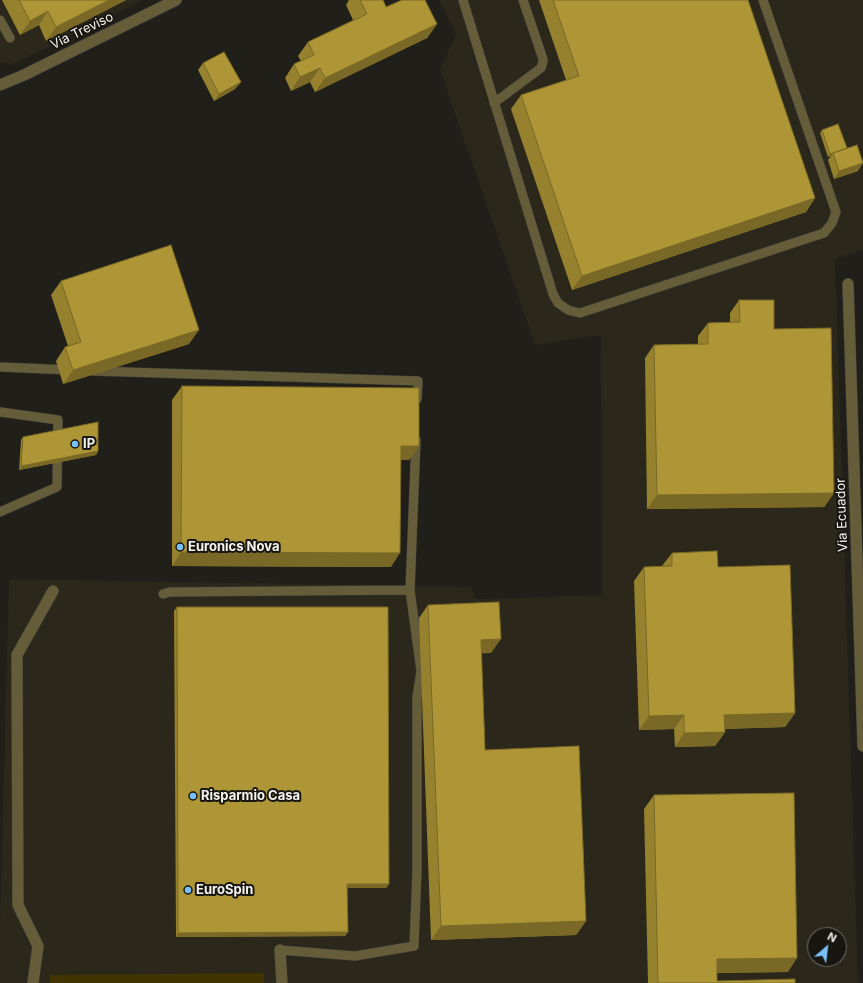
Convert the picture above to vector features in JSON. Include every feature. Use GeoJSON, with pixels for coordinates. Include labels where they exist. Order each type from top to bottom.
{"type":"FeatureCollection","features":[{"type":"Feature","properties":{"kind":"street","name":"Via Treviso"},"geometry":{"type":"LineString","coordinates":[[0,85],[24,75],[176,0]]}},
{"type":"Feature","properties":{"kind":"street","name":"Via Ecuador"},"geometry":{"type":"LineString","coordinates":[[848,284],[863,746]]}},
{"type":"Feature","properties":{"kind":"street"},"geometry":{"type":"LineString","coordinates":[[33,983],[38,946],[18,905],[17,655],[53,591]]}},
{"type":"Feature","properties":{"kind":"street"},"geometry":{"type":"LineString","coordinates":[[280,950],[282,983]]}},
{"type":"Feature","properties":{"kind":"lane"},"geometry":{"type":"LineString","coordinates":[[463,0],[553,294],[558,303],[568,310],[580,313],[824,233],[832,223],[836,212],[763,0]]}},
{"type":"Feature","properties":{"kind":"lane"},"geometry":{"type":"LineString","coordinates":[[494,103],[541,68],[543,59],[523,0]]}},
{"type":"Feature","properties":{"kind":"lane"},"geometry":{"type":"LineString","coordinates":[[0,20],[10,38]]}},
{"type":"Feature","properties":{"kind":"lane"},"geometry":{"type":"LineString","coordinates":[[0,367],[418,381],[417,407]]}},
{"type":"Feature","properties":{"kind":"lane"},"geometry":{"type":"LineString","coordinates":[[0,412],[58,420],[57,487],[0,512]]}},
{"type":"Feature","properties":{"kind":"lane"},"geometry":{"type":"LineString","coordinates":[[280,950],[355,956],[414,946],[417,871],[417,698],[421,671],[410,590],[416,430]]}},
{"type":"Feature","properties":{"kind":"lane"},"geometry":{"type":"LineString","coordinates":[[164,594],[170,592],[410,590]]}},
{"type":"Feature","properties":{"kind":"shaded area"},"geometry":{"type":"Polygon","coordinates":[[[0,0],[144,0],[11,65],[0,62],[0,0]]]}},
{"type":"Feature","properties":{"kind":"shaded area"},"geometry":{"type":"Polygon","coordinates":[[[439,0],[863,0],[863,250],[835,259],[858,983],[0,983],[0,923],[9,579],[470,587],[477,599],[602,595],[601,335],[535,345],[440,70],[456,34],[439,0]]]}},
{"type":"Feature","properties":{"kind":"shaded area"},"geometry":{"type":"Polygon","coordinates":[[[264,973],[264,983],[50,983],[50,975],[264,973]]]}},
{"type":"Feature","properties":{"kind":"building"},"geometry":{"type":"Polygon","coordinates":[[[19,0],[109,0],[56,27],[48,11],[30,21],[19,0]]]}},
{"type":"Feature","properties":{"kind":"building"},"geometry":{"type":"Polygon","coordinates":[[[360,0],[383,0],[386,7],[402,0],[425,0],[437,24],[325,78],[320,68],[300,77],[294,64],[314,55],[308,42],[367,14],[360,0]]]}},
{"type":"Feature","properties":{"kind":"building"},"geometry":{"type":"Polygon","coordinates":[[[553,0],[748,0],[815,198],[582,276],[521,95],[579,76],[553,0]]]}},
{"type":"Feature","properties":{"kind":"building"},"geometry":{"type":"Polygon","coordinates":[[[224,52],[241,82],[219,94],[203,63],[224,52]]]}},
{"type":"Feature","properties":{"kind":"building"},"geometry":{"type":"Polygon","coordinates":[[[838,124],[847,148],[830,154],[822,130],[838,124]]]}},
{"type":"Feature","properties":{"kind":"building"},"geometry":{"type":"Polygon","coordinates":[[[857,145],[863,163],[839,171],[833,153],[857,145]]]}},
{"type":"Feature","properties":{"kind":"building"},"geometry":{"type":"Polygon","coordinates":[[[171,245],[199,330],[73,370],[65,347],[81,342],[61,281],[171,245]]]}},
{"type":"Feature","properties":{"kind":"building"},"geometry":{"type":"Polygon","coordinates":[[[739,300],[774,300],[774,329],[831,328],[834,493],[657,495],[654,345],[708,344],[708,323],[740,322],[739,300]]]}},
{"type":"Feature","properties":{"kind":"building"},"geometry":{"type":"Polygon","coordinates":[[[182,386],[419,388],[419,446],[401,446],[400,553],[181,552],[182,386]]]}},
{"type":"Feature","properties":{"kind":"building"},"geometry":{"type":"Polygon","coordinates":[[[98,422],[98,451],[21,466],[23,437],[98,422]]]}},
{"type":"Feature","properties":{"kind":"building"},"geometry":{"type":"Polygon","coordinates":[[[717,551],[718,567],[790,565],[795,713],[724,715],[725,732],[684,733],[684,715],[649,716],[644,567],[672,566],[672,553],[717,551]]]}},
{"type":"Feature","properties":{"kind":"building"},"geometry":{"type":"Polygon","coordinates":[[[499,602],[501,639],[481,640],[485,750],[579,746],[586,921],[441,926],[428,605],[499,602]]]}},
{"type":"Feature","properties":{"kind":"building"},"geometry":{"type":"Polygon","coordinates":[[[177,607],[388,607],[389,884],[347,884],[348,932],[178,933],[177,607]]]}},
{"type":"Feature","properties":{"kind":"building"},"geometry":{"type":"Polygon","coordinates":[[[794,793],[797,958],[717,959],[717,981],[795,979],[795,983],[658,983],[654,795],[794,793]]]}},
{"type":"Feature","properties":{"kind":"place","name":"IP"},"geometry":{"type":"Point","coordinates":[75,444]}},
{"type":"Feature","properties":{"kind":"place","name":"Euronics Nova"},"geometry":{"type":"Point","coordinates":[180,547]}},
{"type":"Feature","properties":{"kind":"place","name":"Risparmio Casa"},"geometry":{"type":"Point","coordinates":[193,796]}},
{"type":"Feature","properties":{"kind":"place","name":"EuroSpin"},"geometry":{"type":"Point","coordinates":[188,890]}}]}
